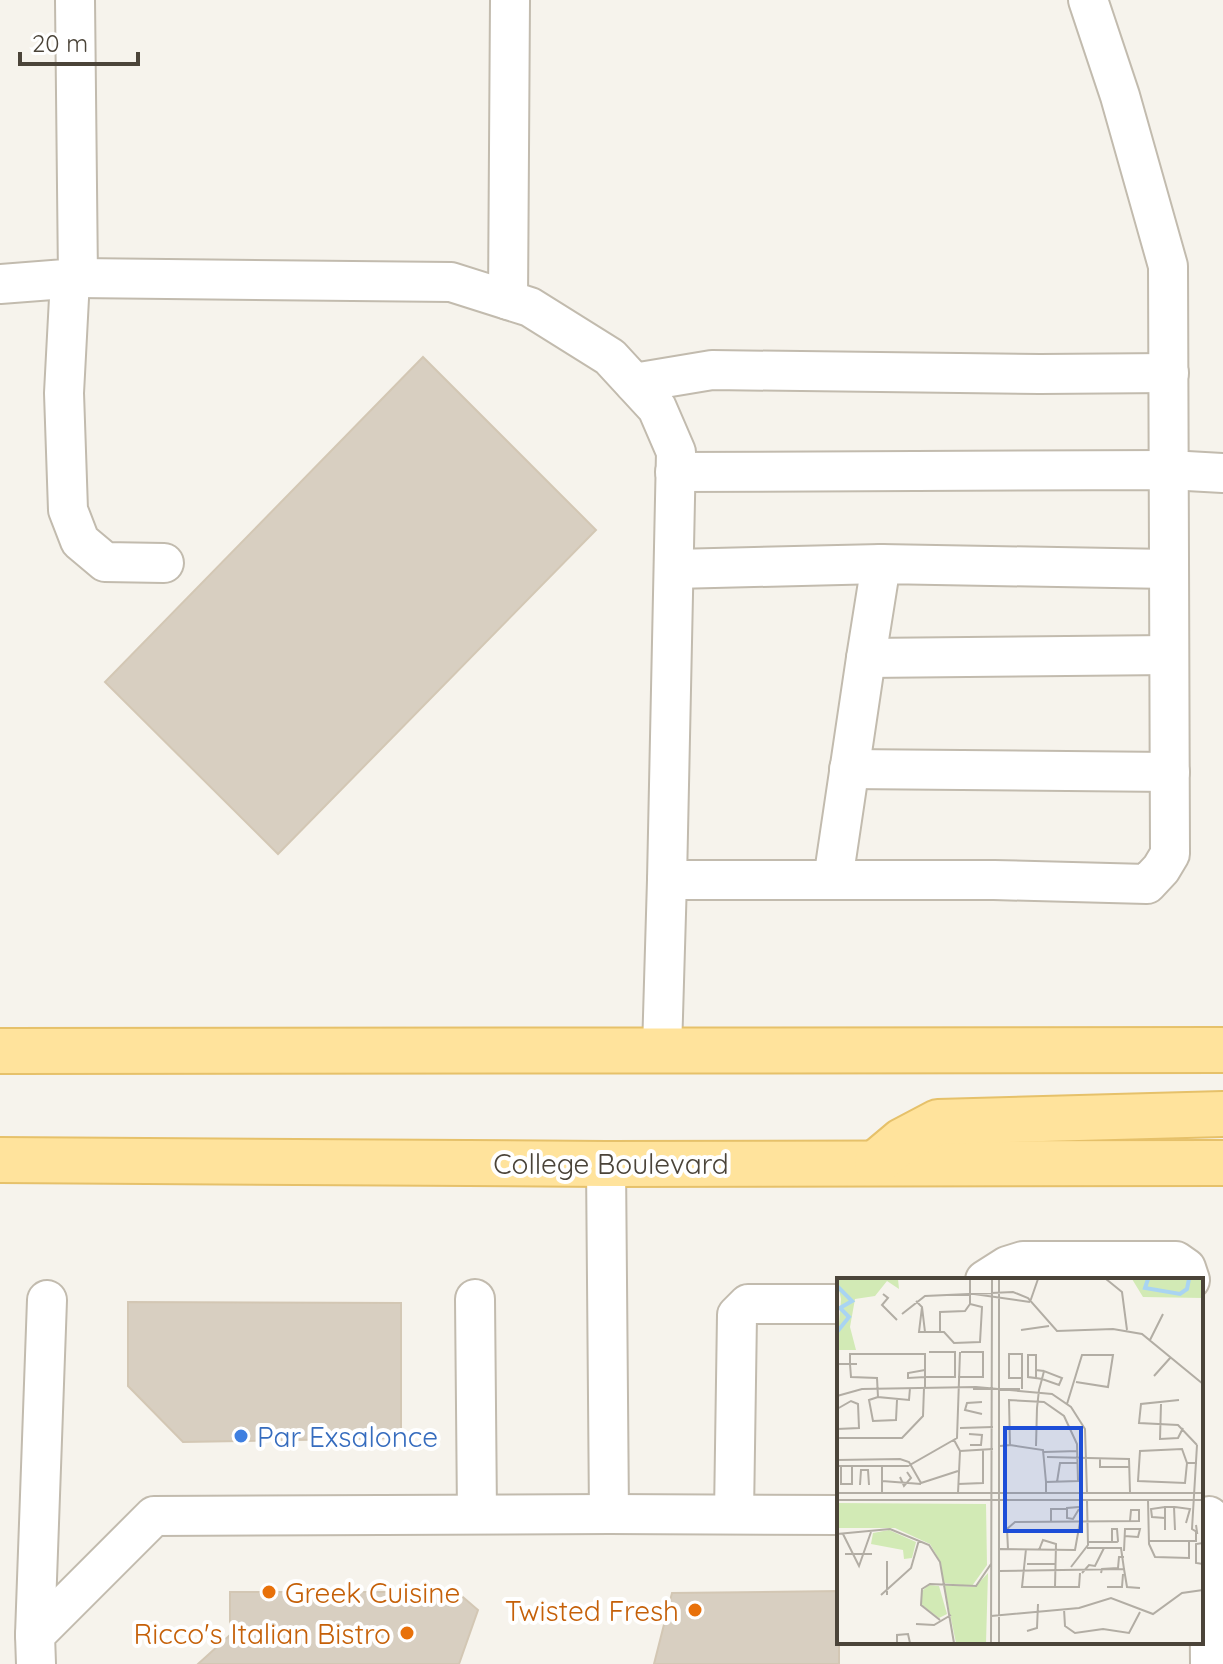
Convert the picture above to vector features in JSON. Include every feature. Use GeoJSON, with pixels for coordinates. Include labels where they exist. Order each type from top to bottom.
{"type":"FeatureCollection","features":[{"type":"Feature","properties":{"kind":"main road"},"geometry":{"type":"LineString","coordinates":[[0,1051],[1223,1050]]}},
{"type":"Feature","properties":{"kind":"main road"},"geometry":{"type":"LineString","coordinates":[[877,1162],[902,1141],[938,1122],[1223,1114]]}},
{"type":"Feature","properties":{"kind":"main road","name":"College Boulevard"},"geometry":{"type":"LineString","coordinates":[[0,1160],[606,1164],[1223,1163]]}},
{"type":"Feature","properties":{"kind":"lane"},"geometry":{"type":"LineString","coordinates":[[75,0],[74,278],[64,393],[68,510],[80,541],[105,562],[164,563]]}},
{"type":"Feature","properties":{"kind":"lane"},"geometry":{"type":"LineString","coordinates":[[508,300],[510,0]]}},
{"type":"Feature","properties":{"kind":"lane"},"geometry":{"type":"LineString","coordinates":[[667,880],[994,880],[1147,884],[1170,854],[1168,266],[1120,96],[1088,0]]}},
{"type":"Feature","properties":{"kind":"lane"},"geometry":{"type":"LineString","coordinates":[[0,284],[74,278],[451,282],[530,307],[610,357],[657,408],[676,452],[662,1050]]}},
{"type":"Feature","properties":{"kind":"lane"},"geometry":{"type":"LineString","coordinates":[[634,383],[712,370],[1169,373]]}},
{"type":"Feature","properties":{"kind":"lane"},"geometry":{"type":"LineString","coordinates":[[675,472],[1169,470],[1223,473]]}},
{"type":"Feature","properties":{"kind":"lane"},"geometry":{"type":"LineString","coordinates":[[674,569],[881,564],[1169,569]]}},
{"type":"Feature","properties":{"kind":"lane"},"geometry":{"type":"LineString","coordinates":[[833,880],[881,564]]}},
{"type":"Feature","properties":{"kind":"lane"},"geometry":{"type":"LineString","coordinates":[[866,658],[1169,655]]}},
{"type":"Feature","properties":{"kind":"lane"},"geometry":{"type":"LineString","coordinates":[[849,769],[1170,772]]}},
{"type":"Feature","properties":{"kind":"lane"},"geometry":{"type":"LineString","coordinates":[[606,1164],[609,1514]]}},
{"type":"Feature","properties":{"kind":"lane"},"geometry":{"type":"LineString","coordinates":[[988,1278],[1007,1266],[1023,1261],[1176,1261],[1186,1268],[1190,1278],[1018,1278]]}},
{"type":"Feature","properties":{"kind":"lane"},"geometry":{"type":"LineString","coordinates":[[475,1299],[477,1514]]}},
{"type":"Feature","properties":{"kind":"lane"},"geometry":{"type":"LineString","coordinates":[[36,1649],[47,1300]]}},
{"type":"Feature","properties":{"kind":"lane"},"geometry":{"type":"LineString","coordinates":[[734,1514],[737,1315],[748,1304],[837,1304]]}},
{"type":"Feature","properties":{"kind":"lane"},"geometry":{"type":"LineString","coordinates":[[36,1649],[154,1516],[837,1515]]}},
{"type":"Feature","properties":{"kind":"lane"},"geometry":{"type":"LineString","coordinates":[[1207,1647],[1211,1516]]}},
{"type":"Feature","properties":{"kind":"building"},"geometry":{"type":"Polygon","coordinates":[[[423,357],[596,530],[278,854],[105,682],[423,357]]]}},
{"type":"Feature","properties":{"kind":"building"},"geometry":{"type":"Polygon","coordinates":[[[128,1302],[401,1303],[401,1438],[183,1442],[128,1386],[128,1302]]]}},
{"type":"Feature","properties":{"kind":"building"},"geometry":{"type":"Polygon","coordinates":[[[837,1591],[839,1664],[654,1664],[672,1593],[837,1591]]]}},
{"type":"Feature","properties":{"kind":"building"},"geometry":{"type":"Polygon","coordinates":[[[230,1592],[457,1592],[478,1610],[459,1664],[198,1664],[230,1635],[230,1592]]]}},
{"type":"Feature","properties":{"kind":"place","name":"Par Exsalonce"},"geometry":{"type":"Point","coordinates":[241,1436]}},
{"type":"Feature","properties":{"kind":"place","name":"Greek Cuisine"},"geometry":{"type":"Point","coordinates":[269,1592]}},
{"type":"Feature","properties":{"kind":"place","name":"Twisted Fresh"},"geometry":{"type":"Point","coordinates":[695,1610]}},
{"type":"Feature","properties":{"kind":"place","name":"Ricco's Italian Bistro"},"geometry":{"type":"Point","coordinates":[407,1633]}}]}
